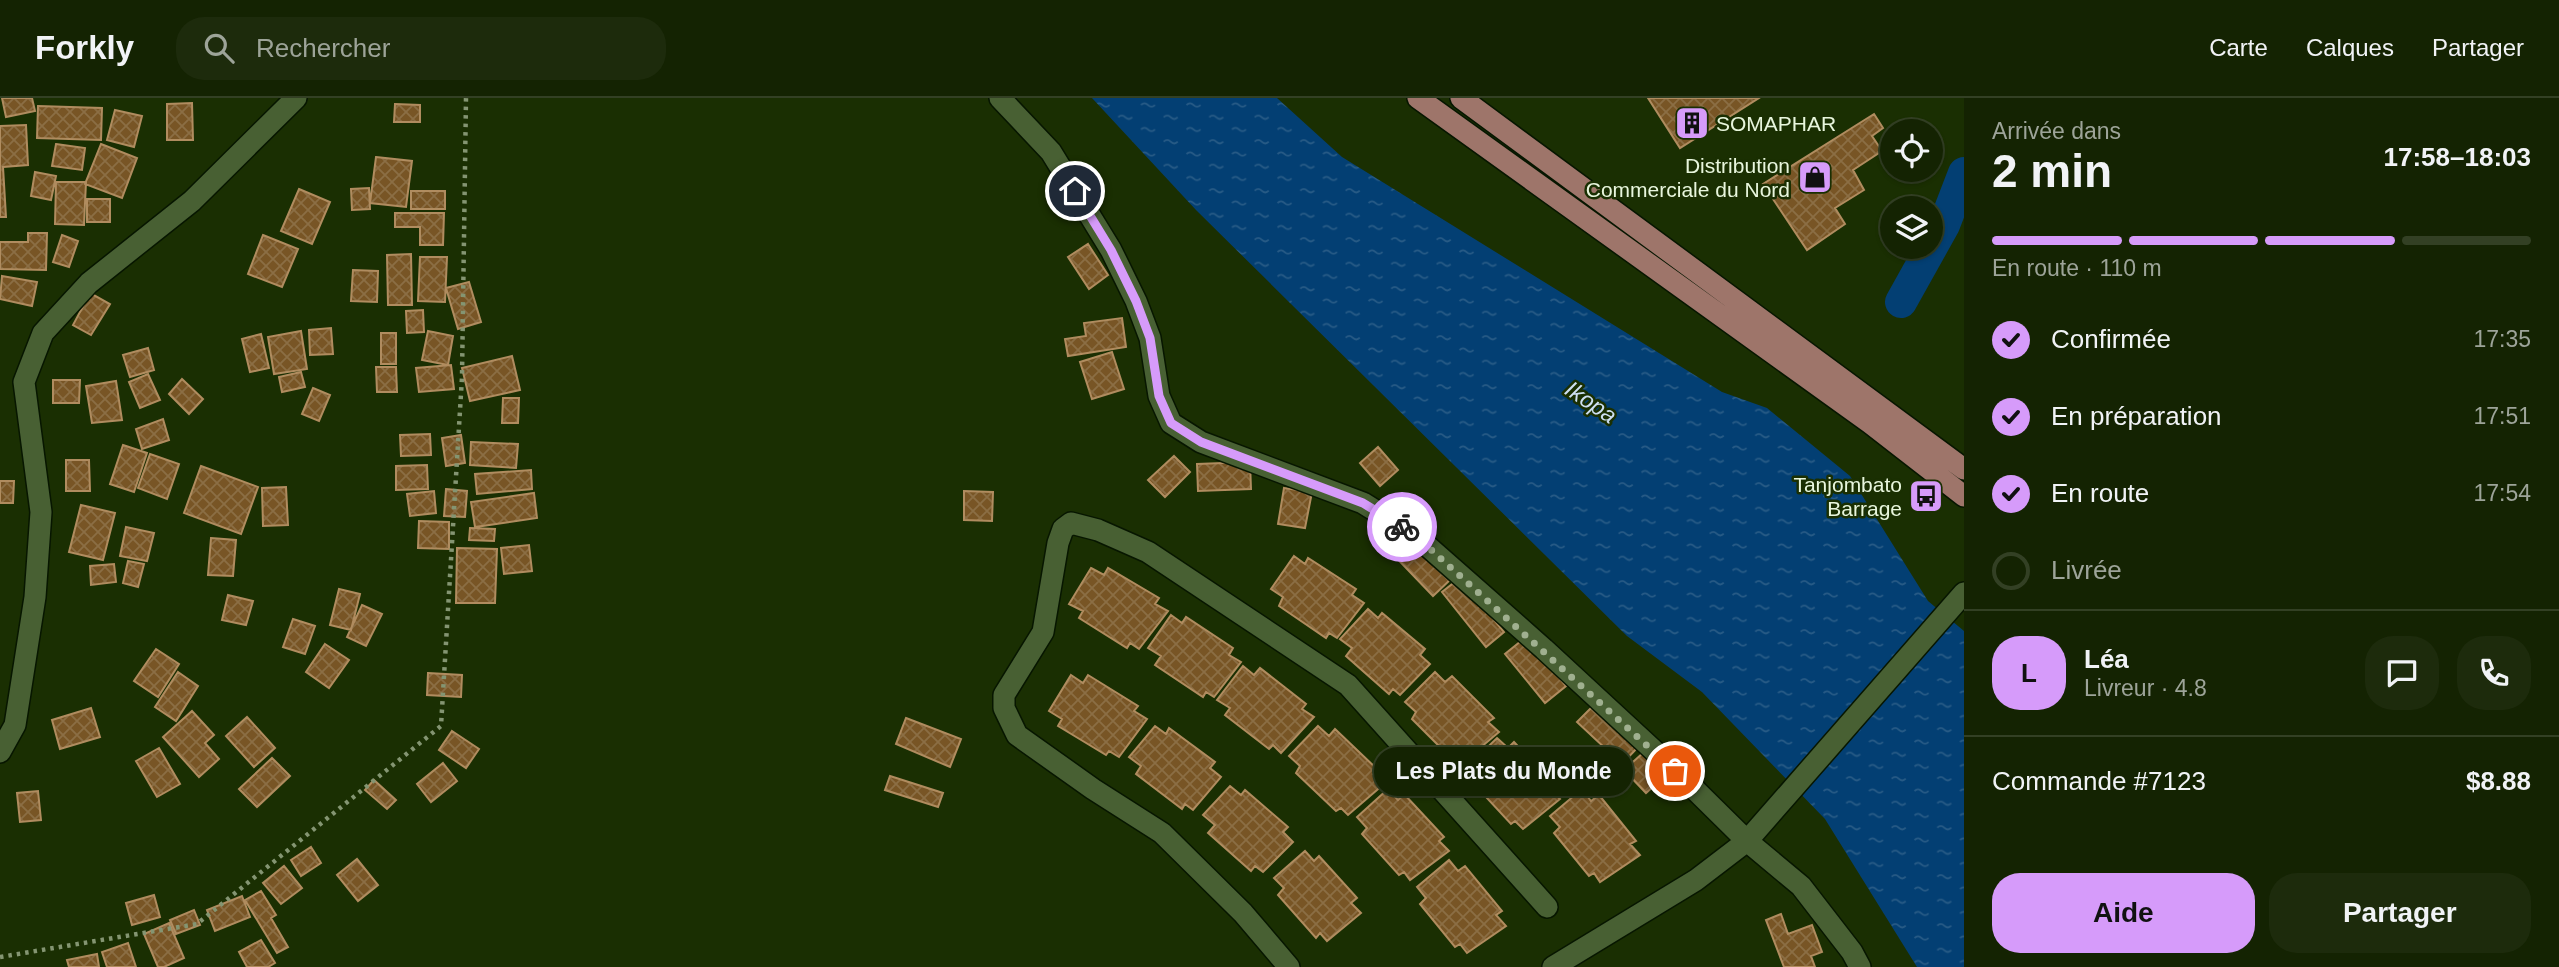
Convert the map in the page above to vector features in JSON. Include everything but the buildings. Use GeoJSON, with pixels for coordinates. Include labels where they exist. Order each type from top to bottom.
{"type":"FeatureCollection","features":[{"type":"Feature","properties":{"kind":"main road"},"geometry":{"type":"LineString","coordinates":[[1418,98],[1870,423],[1964,496]]}},
{"type":"Feature","properties":{"kind":"main road"},"geometry":{"type":"LineString","coordinates":[[1461,98],[1964,469]]}},
{"type":"Feature","properties":{"kind":"street"},"geometry":{"type":"LineString","coordinates":[[0,752],[15,725],[35,597],[41,512],[24,382],[43,333],[89,283],[192,201],[296,98]]}},
{"type":"Feature","properties":{"kind":"street"},"geometry":{"type":"LineString","coordinates":[[1000,98],[1051,152],[1111,250],[1136,301],[1150,338],[1159,396],[1171,423],[1201,442],[1363,503],[1416,536],[1574,677],[1747,841],[1801,886],[1852,952],[1860,967]]}},
{"type":"Feature","properties":{"kind":"street"},"geometry":{"type":"LineString","coordinates":[[1445,117],[1461,98]]}},
{"type":"Feature","properties":{"kind":"street"},"geometry":{"type":"LineString","coordinates":[[1289,967],[1243,913],[1163,833],[1093,789],[1017,735],[1004,708],[1004,695],[1043,632],[1058,543],[1063,530],[1071,523],[1098,530],[1148,552],[1348,685],[1547,907]]}},
{"type":"Feature","properties":{"kind":"street"},"geometry":{"type":"LineString","coordinates":[[1553,967],[1696,880],[1747,841],[1964,593]]}},
{"type":"Feature","properties":{"kind":"path"},"geometry":{"type":"LineString","coordinates":[[0,957],[197,924],[441,726],[462,377],[467,98]]}},
{"type":"Feature","properties":{"kind":"water","name":"Ikopa"},"geometry":{"type":"Polygon","coordinates":[[[1092,98],[1277,98],[1342,157],[1722,392],[1767,408],[1850,476],[1928,601],[1964,631],[1964,967],[1917,967],[1825,819],[1702,692],[1627,636],[1196,210],[1092,98]]]}},
{"type":"Feature","properties":{"kind":"waterway"},"geometry":{"type":"LineString","coordinates":[[1901,302],[1944,225],[1964,173]]}},
{"type":"Feature","properties":{"kind":"way so far"},"geometry":{"type":"LineString","coordinates":[[1402,527],[1416,536],[1544,649],[1675,771]]}},
{"type":"Feature","properties":{"kind":"place","name":"SOMAPHAR"},"geometry":{"type":"Point","coordinates":[1692,123]}},
{"type":"Feature","properties":{"kind":"place","name":"Distribution Commerciale du Nord"},"geometry":{"type":"Point","coordinates":[1815,177]}},
{"type":"Feature","properties":{"kind":"place","name":"Tanjombato Barrage"},"geometry":{"type":"Point","coordinates":[1926,496]}},
{"type":"Feature","properties":{"kind":"place","name":"Les Plats du Monde"},"geometry":{"type":"Point","coordinates":[1675,771]}},
{"type":"Feature","properties":{"kind":"route"},"geometry":{"type":"LineString","coordinates":[[1075,191],[1111,250],[1136,301],[1150,338],[1159,396],[1171,423],[1201,442],[1363,503],[1402,527]]}}]}
